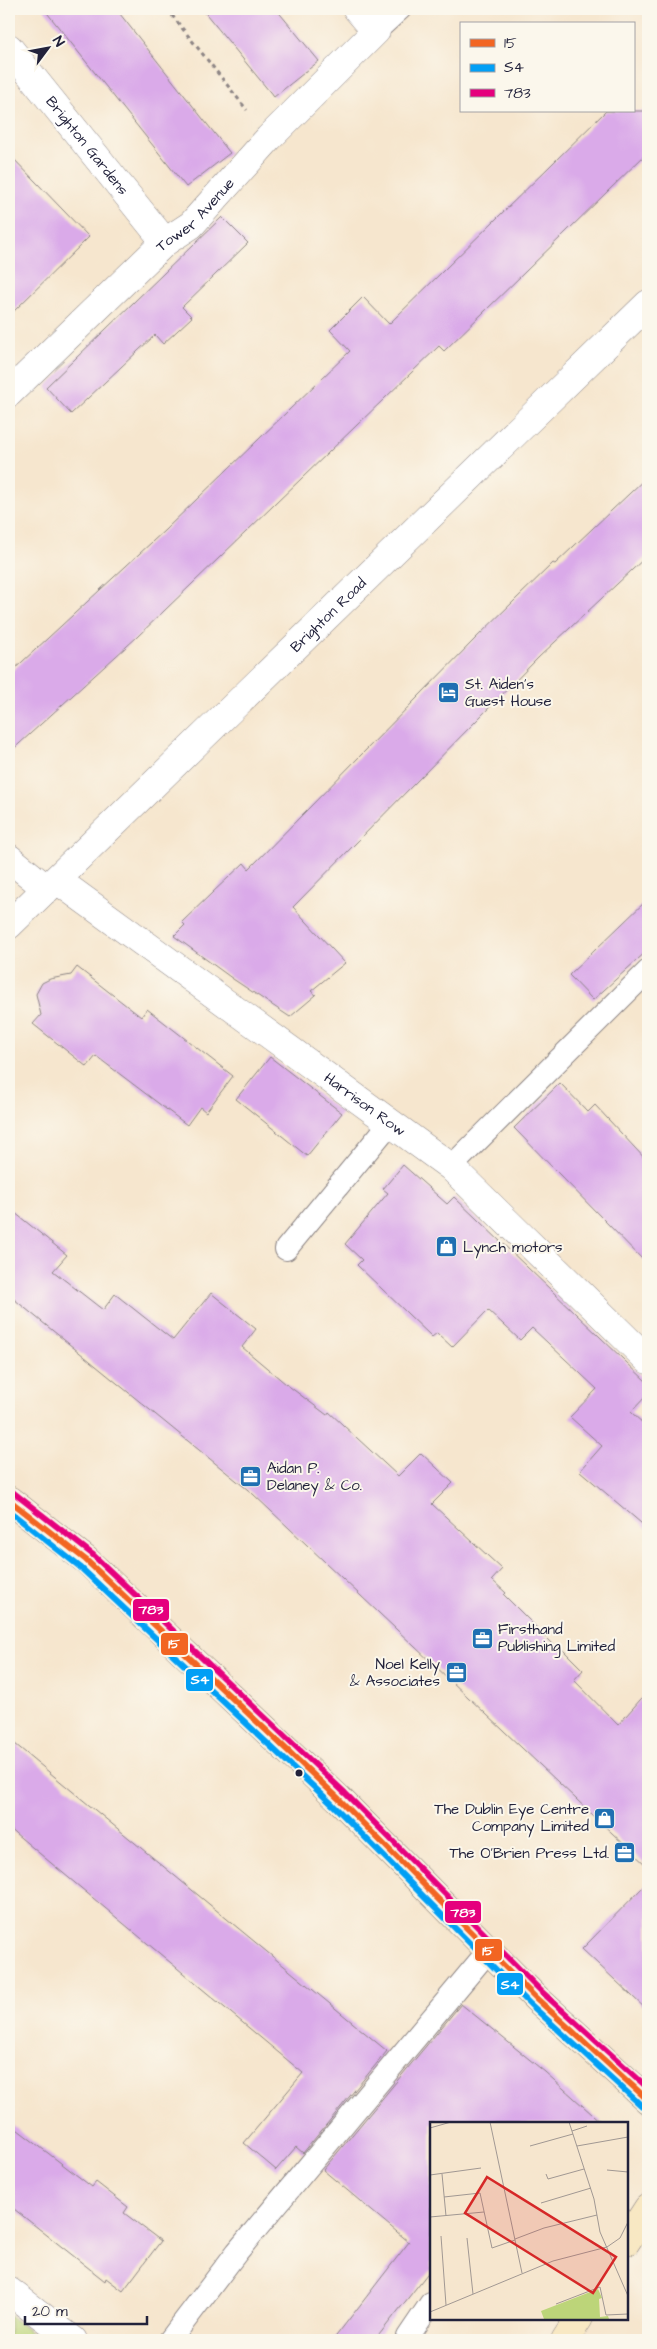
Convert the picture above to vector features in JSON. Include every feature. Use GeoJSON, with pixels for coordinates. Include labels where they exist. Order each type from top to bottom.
{"type":"FeatureCollection","features":[{"type":"Feature","properties":{"kind":"main road"},"geometry":{"type":"LineString","coordinates":[[9,1500],[86,1560],[339,1799],[536,1998],[648,2100]]}},
{"type":"Feature","properties":{"kind":"main road"},"geometry":{"type":"LineString","coordinates":[[627,2240],[648,2208]]}},
{"type":"Feature","properties":{"kind":"main road"},"geometry":{"type":"LineString","coordinates":[[565,2340],[578,2319]]}},
{"type":"Feature","properties":{"kind":"street"},"geometry":{"type":"LineString","coordinates":[[357,9],[376,32]]}},
{"type":"Feature","properties":{"kind":"street","name":"Tower Avenue"},"geometry":{"type":"LineString","coordinates":[[9,393],[165,242],[191,225],[269,138],[376,32]]}},
{"type":"Feature","properties":{"kind":"street","name":"Brighton Gardens"},"geometry":{"type":"LineString","coordinates":[[9,48],[165,242]]}},
{"type":"Feature","properties":{"kind":"street","name":"Brighton Road"},"geometry":{"type":"LineString","coordinates":[[9,925],[648,304]]}},
{"type":"Feature","properties":{"kind":"street","name":"Harrison Row"},"geometry":{"type":"LineString","coordinates":[[9,858],[52,884],[451,1167],[648,1360]]}},
{"type":"Feature","properties":{"kind":"street"},"geometry":{"type":"LineString","coordinates":[[9,2291],[73,2340]]}},
{"type":"Feature","properties":{"kind":"lane"},"geometry":{"type":"LineString","coordinates":[[376,32],[400,9]]}},
{"type":"Feature","properties":{"kind":"lane"},"geometry":{"type":"LineString","coordinates":[[451,1167],[648,971]]}},
{"type":"Feature","properties":{"kind":"lane"},"geometry":{"type":"LineString","coordinates":[[286,1249],[390,1124]]}},
{"type":"Feature","properties":{"kind":"lane"},"geometry":{"type":"LineString","coordinates":[[170,2340],[237,2252],[489,1950]]}},
{"type":"Feature","properties":{"kind":"lane"},"geometry":{"type":"LineString","coordinates":[[414,2340],[408,2337],[430,2304]]}},
{"type":"Feature","properties":{"kind":"path"},"geometry":{"type":"LineString","coordinates":[[167,9],[269,138]]}},
{"type":"Feature","properties":{"kind":"green space"},"geometry":{"type":"Polygon","coordinates":[[[9,2316],[41,2340],[9,2340],[9,2316]]]}},
{"type":"Feature","properties":{"kind":"building"},"geometry":{"type":"Polygon","coordinates":[[[44,9],[116,9],[230,153],[186,187],[44,9]]]}},
{"type":"Feature","properties":{"kind":"building"},"geometry":{"type":"Polygon","coordinates":[[[202,9],[276,9],[319,61],[274,97],[202,9]]]}},
{"type":"Feature","properties":{"kind":"building"},"geometry":{"type":"Polygon","coordinates":[[[648,111],[648,152],[444,351],[439,346],[137,637],[9,753],[9,674],[165,530],[350,351],[330,330],[363,297],[389,324],[605,112],[648,111]]]}},
{"type":"Feature","properties":{"kind":"building"},"geometry":{"type":"Polygon","coordinates":[[[9,154],[89,237],[9,316],[9,154]]]}},
{"type":"Feature","properties":{"kind":"building"},"geometry":{"type":"Polygon","coordinates":[[[222,217],[248,243],[182,307],[192,317],[163,344],[155,335],[71,414],[46,387],[222,217]]]}},
{"type":"Feature","properties":{"kind":"building"},"geometry":{"type":"Polygon","coordinates":[[[648,476],[648,555],[539,657],[293,907],[345,963],[311,991],[316,995],[290,1017],[174,936],[185,925],[182,922],[244,863],[249,869],[475,639],[553,563],[555,564],[648,476]]]}},
{"type":"Feature","properties":{"kind":"building"},"geometry":{"type":"Polygon","coordinates":[[[648,899],[648,950],[593,1000],[569,975],[648,899]]]}},
{"type":"Feature","properties":{"kind":"building"},"geometry":{"type":"Polygon","coordinates":[[[77,967],[141,1017],[147,1009],[233,1076],[206,1112],[200,1107],[187,1125],[96,1056],[87,1067],[33,1024],[41,1015],[36,994],[42,983],[50,979],[71,975],[77,967]]]}},
{"type":"Feature","properties":{"kind":"building"},"geometry":{"type":"Polygon","coordinates":[[[270,1057],[342,1113],[307,1156],[236,1099],[270,1057]]]}},
{"type":"Feature","properties":{"kind":"building"},"geometry":{"type":"Polygon","coordinates":[[[560,1083],[588,1112],[595,1105],[648,1162],[648,1265],[514,1128],[560,1083]]]}},
{"type":"Feature","properties":{"kind":"building"},"geometry":{"type":"Polygon","coordinates":[[[403,1165],[447,1204],[454,1197],[648,1383],[648,1394],[631,1412],[648,1428],[648,1529],[580,1471],[602,1446],[570,1417],[597,1389],[532,1328],[520,1340],[488,1310],[452,1347],[437,1333],[432,1337],[357,1265],[362,1260],[345,1244],[388,1193],[383,1189],[403,1165]]]}},
{"type":"Feature","properties":{"kind":"building"},"geometry":{"type":"Polygon","coordinates":[[[9,1208],[67,1255],[53,1271],[103,1310],[115,1294],[173,1340],[211,1293],[256,1329],[242,1347],[327,1415],[329,1412],[398,1476],[421,1453],[453,1483],[432,1504],[502,1569],[492,1580],[506,1593],[504,1595],[557,1648],[559,1646],[583,1670],[574,1680],[618,1725],[648,1691],[648,1867],[253,1494],[9,1295],[9,1208]]]}},
{"type":"Feature","properties":{"kind":"building"},"geometry":{"type":"Polygon","coordinates":[[[9,1739],[387,2051],[303,2153],[296,2147],[276,2170],[244,2143],[303,2073],[9,1828],[9,1739]]]}},
{"type":"Feature","properties":{"kind":"building"},"geometry":{"type":"Polygon","coordinates":[[[648,1882],[648,2011],[582,1949],[648,1882]]]}},
{"type":"Feature","properties":{"kind":"building"},"geometry":{"type":"Polygon","coordinates":[[[461,2004],[545,2072],[601,2122],[430,2122],[430,2270],[375,2340],[333,2340],[409,2242],[323,2170],[461,2004]]]}},
{"type":"Feature","properties":{"kind":"building"},"geometry":{"type":"Polygon","coordinates":[[[9,2123],[92,2187],[96,2182],[128,2207],[124,2213],[161,2241],[123,2291],[106,2278],[105,2281],[9,2205],[9,2123]]]}},
{"type":"Feature","properties":{"kind":"transit line","name":"783"},"geometry":{"type":"LineString","coordinates":[[14,1493],[92,1554],[345,1793],[542,1992],[648,2088]]}},
{"type":"Feature","properties":{"kind":"transit line","name":"15"},"geometry":{"type":"LineString","coordinates":[[9,1500],[86,1560],[339,1799],[536,1998],[648,2100]]}},
{"type":"Feature","properties":{"kind":"transit line","name":"S4"},"geometry":{"type":"LineString","coordinates":[[9,1511],[80,1567],[333,1805],[530,2004],[642,2106]]}},
{"type":"Feature","properties":{"kind":"place","name":"St. Aiden's Guest House"},"geometry":{"type":"Point","coordinates":[449,693]}},
{"type":"Feature","properties":{"kind":"place","name":"Lynch motors"},"geometry":{"type":"Point","coordinates":[447,1247]}},
{"type":"Feature","properties":{"kind":"place","name":"Aidan P. Delaney & Co."},"geometry":{"type":"Point","coordinates":[251,1477]}},
{"type":"Feature","properties":{"kind":"place","name":"Firsthand Publishing Limited"},"geometry":{"type":"Point","coordinates":[482,1638]}},
{"type":"Feature","properties":{"kind":"place","name":"Noel Kelly & Associates"},"geometry":{"type":"Point","coordinates":[456,1673]}},
{"type":"Feature","properties":{"kind":"place","name":"The Dublin Eye Centre Company Limited"},"geometry":{"type":"Point","coordinates":[605,1818]}},
{"type":"Feature","properties":{"kind":"place","name":"The O'Brien Press Ltd."},"geometry":{"type":"Point","coordinates":[625,1853]}}]}
